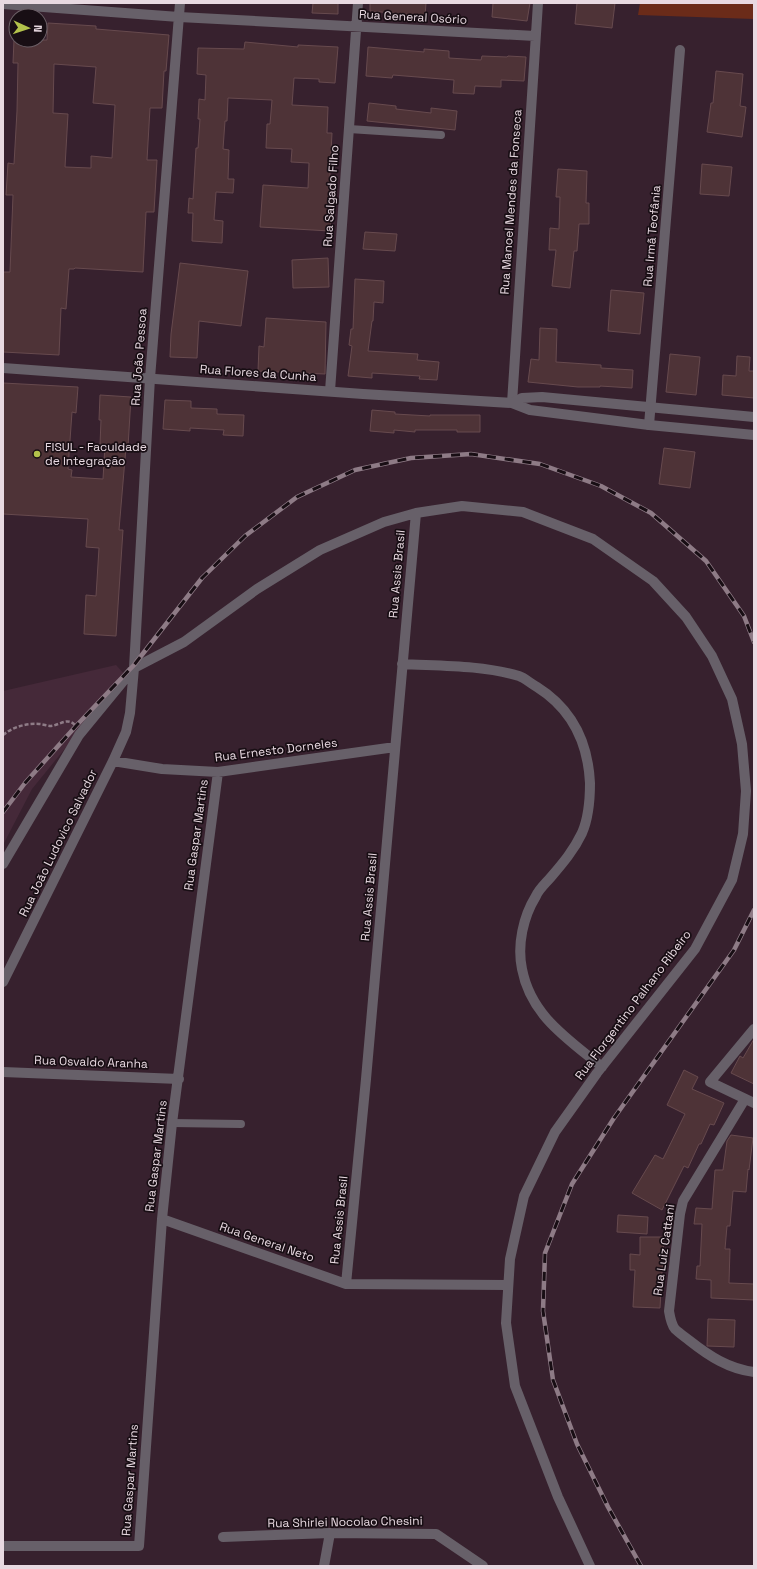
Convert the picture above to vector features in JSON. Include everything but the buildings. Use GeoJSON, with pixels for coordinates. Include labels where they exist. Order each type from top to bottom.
{"type":"FeatureCollection","features":[{"type":"Feature","properties":{"kind":"street","name":"Rua João Pessoa"},"geometry":{"type":"LineString","coordinates":[[130,713],[134,668],[150,378],[180,3]]}},
{"type":"Feature","properties":{"kind":"street","name":"Rua Salgado Filho"},"geometry":{"type":"LineString","coordinates":[[330,391],[358,3]]}},
{"type":"Feature","properties":{"kind":"street","name":"Rua Manoel Mendes da Fonseca"},"geometry":{"type":"LineString","coordinates":[[512,403],[538,3]]}},
{"type":"Feature","properties":{"kind":"street","name":"Rua General Osório"},"geometry":{"type":"LineString","coordinates":[[3,4],[179,17],[535,36]]}},
{"type":"Feature","properties":{"kind":"street","name":"Rua Irmã Teofânia"},"geometry":{"type":"LineString","coordinates":[[649,425],[680,50]]}},
{"type":"Feature","properties":{"kind":"street","name":"Rua Flores da Cunha"},"geometry":{"type":"LineString","coordinates":[[3,368],[512,403],[530,410],[649,425],[754,435]]}},
{"type":"Feature","properties":{"kind":"street","name":"Rua Flores da Cunha"},"geometry":{"type":"LineString","coordinates":[[512,403],[522,398],[530,397],[651,408]]}},
{"type":"Feature","properties":{"kind":"street"},"geometry":{"type":"LineString","coordinates":[[651,408],[754,417]]}},
{"type":"Feature","properties":{"kind":"street","name":"Rua Florgentino Palhano Ribeiro"},"geometry":{"type":"LineString","coordinates":[[3,864],[80,735],[134,668],[184,642],[257,589],[320,550],[384,522],[416,513],[462,506],[523,512],[593,538],[653,580],[686,617],[712,656],[732,699],[742,744],[746,790],[743,834],[732,880],[695,949],[602,1067],[555,1132],[524,1196],[510,1259],[506,1323],[515,1386],[558,1497],[590,1566]]}},
{"type":"Feature","properties":{"kind":"street","name":"Rua Assis Brasil"},"geometry":{"type":"LineString","coordinates":[[346,1284],[416,513]]}},
{"type":"Feature","properties":{"kind":"street"},"geometry":{"type":"LineString","coordinates":[[402,664],[488,669],[520,677],[550,695],[570,718],[584,742],[589,766],[591,801],[583,831],[571,853],[536,895],[525,920],[521,944],[522,969],[530,992],[540,1012],[554,1027],[602,1067]]}},
{"type":"Feature","properties":{"kind":"street","name":"Rua João Ludovico Salvador"},"geometry":{"type":"LineString","coordinates":[[3,982],[113,761],[126,732],[130,713]]}},
{"type":"Feature","properties":{"kind":"street","name":"Rua Ernesto Dorneles"},"geometry":{"type":"LineString","coordinates":[[113,761],[162,769],[218,772],[395,748]]}},
{"type":"Feature","properties":{"kind":"street","name":"Rua Gaspar Martins"},"geometry":{"type":"LineString","coordinates":[[3,1546],[139,1546],[162,1219],[172,1124],[218,772]]}},
{"type":"Feature","properties":{"kind":"street"},"geometry":{"type":"LineString","coordinates":[[749,1101],[710,1082],[754,1029]]}},
{"type":"Feature","properties":{"kind":"street","name":"Rua Osvaldo Aranha"},"geometry":{"type":"LineString","coordinates":[[3,1072],[178,1079]]}},
{"type":"Feature","properties":{"kind":"street","name":"Rua Luiz Cattani"},"geometry":{"type":"LineString","coordinates":[[749,1101],[683,1201],[680,1214],[669,1311],[671,1321],[675,1328],[708,1355],[728,1365],[754,1372]]}},
{"type":"Feature","properties":{"kind":"street","name":"Rua General Neto"},"geometry":{"type":"LineString","coordinates":[[162,1219],[346,1284],[508,1285]]}},
{"type":"Feature","properties":{"kind":"street"},"geometry":{"type":"LineString","coordinates":[[324,1566],[330,1533]]}},
{"type":"Feature","properties":{"kind":"street","name":"Rua Shirlei Nocolao Chesini"},"geometry":{"type":"LineString","coordinates":[[223,1537],[330,1533],[436,1534],[483,1566]]}},
{"type":"Feature","properties":{"kind":"lane"},"geometry":{"type":"LineString","coordinates":[[349,128],[441,136]]}},
{"type":"Feature","properties":{"kind":"lane"},"geometry":{"type":"LineString","coordinates":[[172,1124],[241,1124]]}},
{"type":"Feature","properties":{"kind":"path"},"geometry":{"type":"LineString","coordinates":[[3,735],[8,731],[23,725],[39,724],[49,726],[68,721]]}},
{"type":"Feature","properties":{"kind":"shaded area"},"geometry":{"type":"Polygon","coordinates":[[[640,3],[754,3],[754,19],[638,15],[640,3]]]}},
{"type":"Feature","properties":{"kind":"shaded area"},"geometry":{"type":"Polygon","coordinates":[[[116,665],[126,676],[32,789],[3,845],[3,691],[116,665]]]}},
{"type":"Feature","properties":{"kind":"railway"},"geometry":{"type":"LineString","coordinates":[[3,812],[25,783],[76,726],[134,665],[202,578],[245,536],[297,497],[355,470],[411,458],[471,454],[540,464],[601,486],[651,513],[706,561],[744,616],[754,642]]}},
{"type":"Feature","properties":{"kind":"railway"},"geometry":{"type":"LineString","coordinates":[[641,1566],[608,1507],[577,1444],[553,1380],[543,1311],[545,1253],[572,1184],[614,1118],[734,950],[754,910]]}},
{"type":"Feature","properties":{"kind":"place","name":"FISUL - Faculdade de Integração"},"geometry":{"type":"Point","coordinates":[37,454]}}]}
